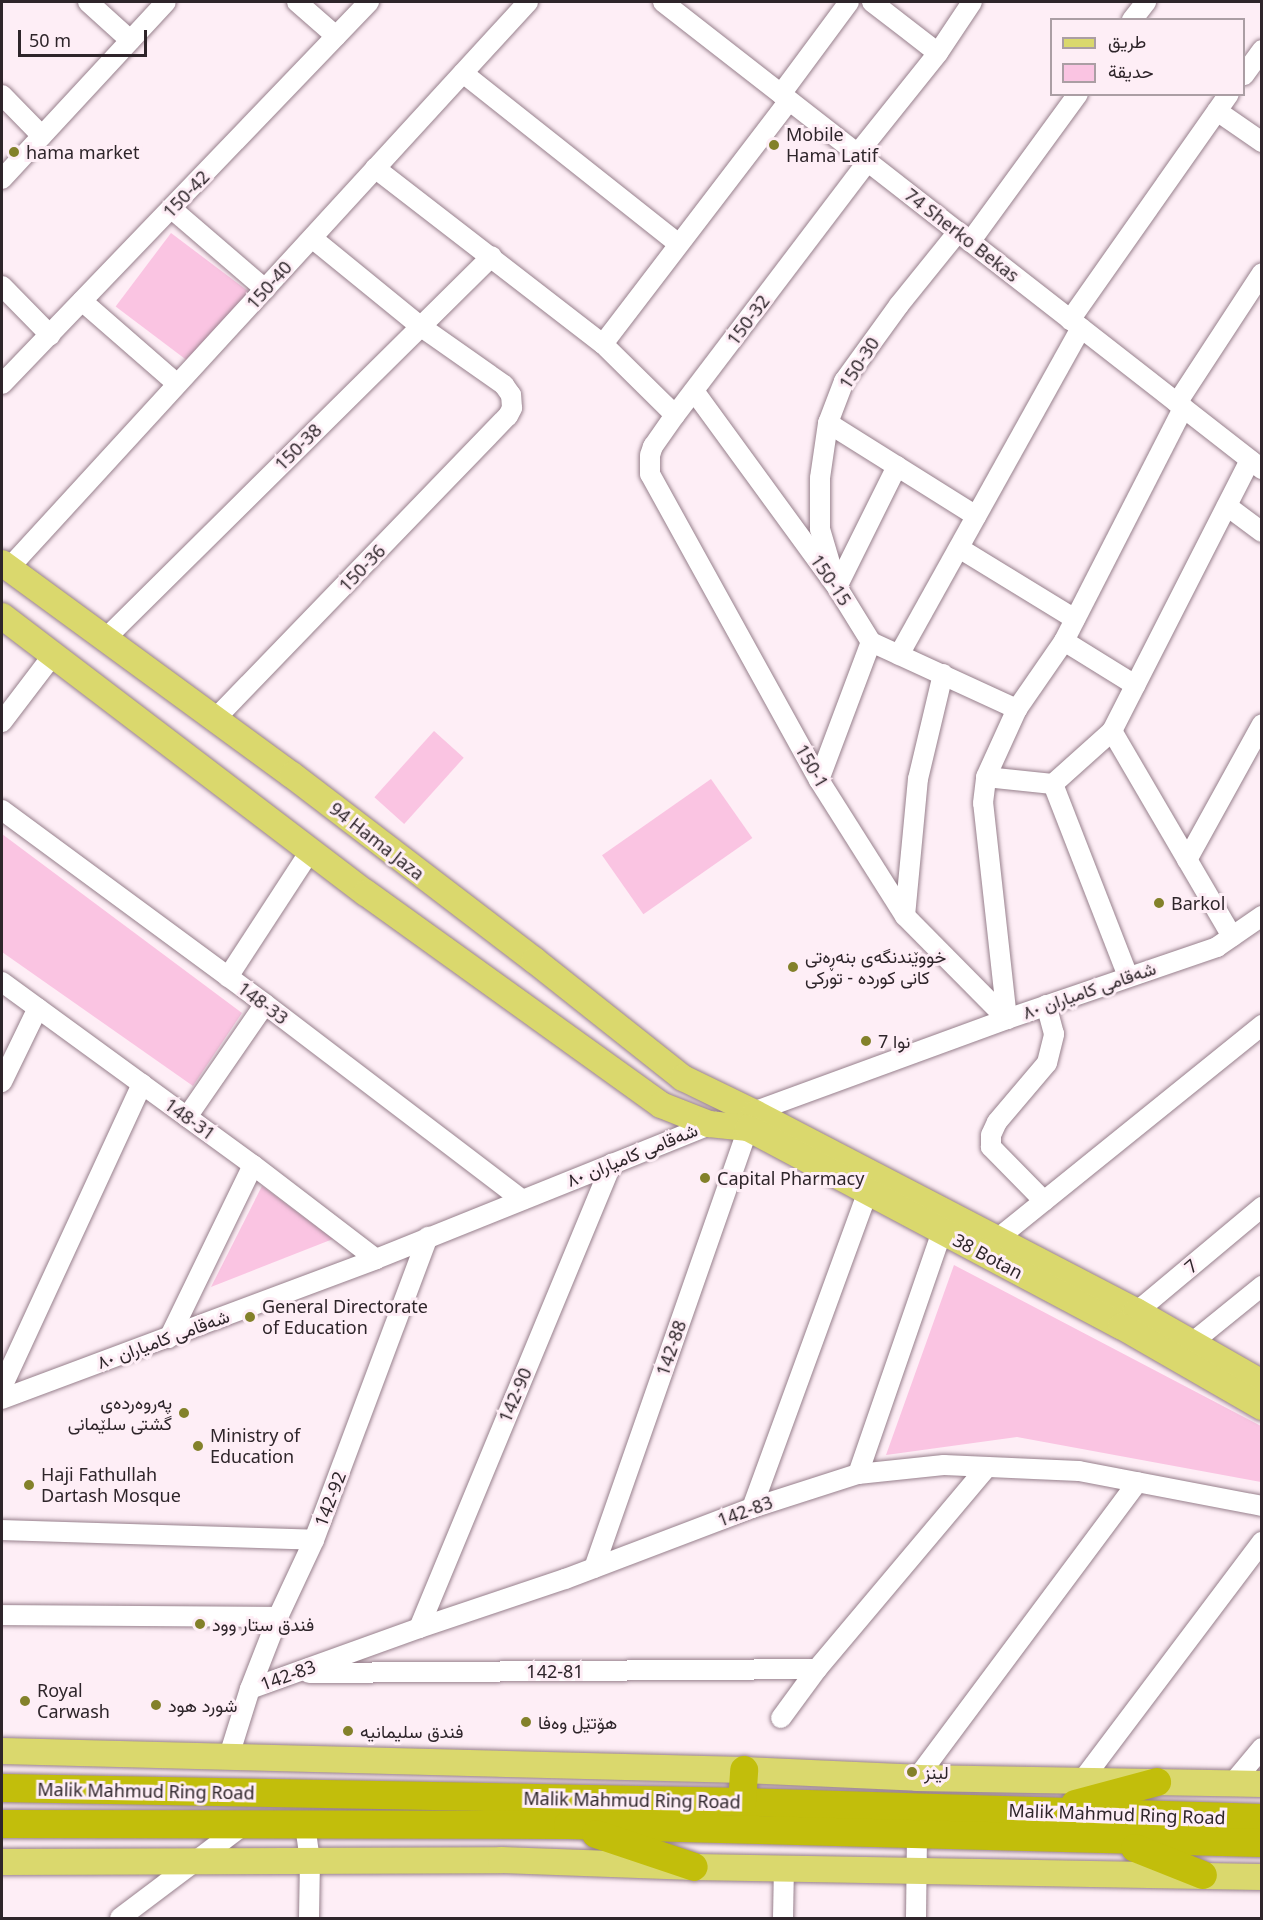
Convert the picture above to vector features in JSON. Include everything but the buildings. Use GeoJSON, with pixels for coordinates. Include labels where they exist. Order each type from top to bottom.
{"type":"FeatureCollection","features":[{"type":"Feature","properties":{"kind":"highway"},"geometry":{"type":"LineString","coordinates":[[742,1802],[744,1770]]}},
{"type":"Feature","properties":{"kind":"highway"},"geometry":{"type":"LineString","coordinates":[[1042,1812],[1157,1782]]}},
{"type":"Feature","properties":{"kind":"highway","name":"Malik Mahmud Ring Road"},"geometry":{"type":"LineString","coordinates":[[2,1788],[742,1802],[1262,1818]]}},
{"type":"Feature","properties":{"kind":"highway","name":"Malik Mahmud Ring Road"},"geometry":{"type":"LineString","coordinates":[[2,1824],[568,1825],[1262,1843]]}},
{"type":"Feature","properties":{"kind":"highway"},"geometry":{"type":"LineString","coordinates":[[568,1825],[694,1867]]}},
{"type":"Feature","properties":{"kind":"highway"},"geometry":{"type":"LineString","coordinates":[[1119,1841],[1203,1875]]}},
{"type":"Feature","properties":{"kind":"main road","name":"94 Hama Jaza"},"geometry":{"type":"LineString","coordinates":[[5,566],[215,719],[534,960],[682,1078],[752,1120]]}},
{"type":"Feature","properties":{"kind":"main road"},"geometry":{"type":"LineString","coordinates":[[2,616],[310,851],[661,1105],[709,1124]]}},
{"type":"Feature","properties":{"kind":"main road","name":"38 Botan"},"geometry":{"type":"LineString","coordinates":[[709,1124],[752,1120],[997,1239],[1183,1350],[1262,1407]]}},
{"type":"Feature","properties":{"kind":"main road","name":"38 Botan"},"geometry":{"type":"LineString","coordinates":[[752,1120],[867,1193],[942,1232],[1128,1319]]}},
{"type":"Feature","properties":{"kind":"main road","name":"38 Botan"},"geometry":{"type":"LineString","coordinates":[[1183,1350],[1262,1383]]}},
{"type":"Feature","properties":{"kind":"main road"},"geometry":{"type":"LineString","coordinates":[[2,1751],[228,1759],[744,1770],[917,1778],[1262,1784]]}},
{"type":"Feature","properties":{"kind":"main road"},"geometry":{"type":"LineString","coordinates":[[2,1862],[501,1860],[694,1867],[916,1869],[1262,1877]]}},
{"type":"Feature","properties":{"kind":"street"},"geometry":{"type":"LineString","coordinates":[[88,2],[130,40]]}},
{"type":"Feature","properties":{"kind":"street"},"geometry":{"type":"LineString","coordinates":[[2,179],[166,2]]}},
{"type":"Feature","properties":{"kind":"street"},"geometry":{"type":"LineString","coordinates":[[297,2],[336,36]]}},
{"type":"Feature","properties":{"kind":"street","name":"150-42"},"geometry":{"type":"LineString","coordinates":[[2,384],[369,2]]}},
{"type":"Feature","properties":{"kind":"street","name":"150-40"},"geometry":{"type":"LineString","coordinates":[[5,566],[177,384],[528,2]]}},
{"type":"Feature","properties":{"kind":"street","name":"74 Sherko Bekas"},"geometry":{"type":"LineString","coordinates":[[663,2],[1256,465]]}},
{"type":"Feature","properties":{"kind":"street"},"geometry":{"type":"LineString","coordinates":[[603,344],[679,244],[785,97],[849,2]]}},
{"type":"Feature","properties":{"kind":"street"},"geometry":{"type":"LineString","coordinates":[[872,2],[938,53]]}},
{"type":"Feature","properties":{"kind":"street","name":"150-32"},"geometry":{"type":"LineString","coordinates":[[657,485],[650,474],[650,455],[675,415],[938,53],[972,2]]}},
{"type":"Feature","properties":{"kind":"street"},"geometry":{"type":"LineString","coordinates":[[1134,18],[1146,2]]}},
{"type":"Feature","properties":{"kind":"street"},"geometry":{"type":"LineString","coordinates":[[1245,74],[1262,51]]}},
{"type":"Feature","properties":{"kind":"street"},"geometry":{"type":"LineString","coordinates":[[463,73],[679,244]]}},
{"type":"Feature","properties":{"kind":"street"},"geometry":{"type":"LineString","coordinates":[[2,95],[42,136]]}},
{"type":"Feature","properties":{"kind":"street","name":"150-30"},"geometry":{"type":"LineString","coordinates":[[837,587],[820,529],[820,478],[828,423],[844,381],[899,305],[964,237],[1076,96]]}},
{"type":"Feature","properties":{"kind":"street"},"geometry":{"type":"LineString","coordinates":[[899,655],[976,516],[1076,324],[1228,96]]}},
{"type":"Feature","properties":{"kind":"street"},"geometry":{"type":"LineString","coordinates":[[1217,111],[1262,142]]}},
{"type":"Feature","properties":{"kind":"street"},"geometry":{"type":"LineString","coordinates":[[375,168],[492,256],[603,344],[675,415]]}},
{"type":"Feature","properties":{"kind":"street"},"geometry":{"type":"LineString","coordinates":[[172,209],[265,289]]}},
{"type":"Feature","properties":{"kind":"street"},"geometry":{"type":"LineString","coordinates":[[312,238],[420,326]]}},
{"type":"Feature","properties":{"kind":"street","name":"150-38"},"geometry":{"type":"LineString","coordinates":[[105,639],[492,256]]}},
{"type":"Feature","properties":{"kind":"street"},"geometry":{"type":"LineString","coordinates":[[1007,1018],[983,803],[986,777],[1017,709],[1064,641],[1180,406],[1262,273]]}},
{"type":"Feature","properties":{"kind":"street"},"geometry":{"type":"LineString","coordinates":[[2,286],[50,335]]}},
{"type":"Feature","properties":{"kind":"street"},"geometry":{"type":"LineString","coordinates":[[82,301],[177,384]]}},
{"type":"Feature","properties":{"kind":"street","name":"150-36"},"geometry":{"type":"LineString","coordinates":[[215,719],[508,416],[513,402],[504,385],[420,326]]}},
{"type":"Feature","properties":{"kind":"street","name":"150-15"},"geometry":{"type":"LineString","coordinates":[[694,390],[837,587],[872,642]]}},
{"type":"Feature","properties":{"kind":"street"},"geometry":{"type":"LineString","coordinates":[[828,423],[976,516]]}},
{"type":"Feature","properties":{"kind":"street"},"geometry":{"type":"LineString","coordinates":[[986,777],[1053,784],[1112,731],[1227,506],[1256,465]]}},
{"type":"Feature","properties":{"kind":"street"},"geometry":{"type":"LineString","coordinates":[[837,587],[897,466]]}},
{"type":"Feature","properties":{"kind":"street","name":"150-1"},"geometry":{"type":"LineString","coordinates":[[657,485],[819,780],[905,916],[1007,1018]]}},
{"type":"Feature","properties":{"kind":"street"},"geometry":{"type":"LineString","coordinates":[[1227,506],[1262,532]]}},
{"type":"Feature","properties":{"kind":"street"},"geometry":{"type":"LineString","coordinates":[[958,548],[1075,619]]}},
{"type":"Feature","properties":{"kind":"street"},"geometry":{"type":"LineString","coordinates":[[1064,641],[1135,685]]}},
{"type":"Feature","properties":{"kind":"street"},"geometry":{"type":"LineString","coordinates":[[819,780],[872,642],[1017,709]]}},
{"type":"Feature","properties":{"kind":"street"},"geometry":{"type":"LineString","coordinates":[[2,722],[53,655]]}},
{"type":"Feature","properties":{"kind":"street"},"geometry":{"type":"LineString","coordinates":[[905,916],[918,779],[944,674]]}},
{"type":"Feature","properties":{"kind":"street"},"geometry":{"type":"LineString","coordinates":[[1187,860],[1262,724]]}},
{"type":"Feature","properties":{"kind":"street"},"geometry":{"type":"LineString","coordinates":[[1112,731],[1232,936]]}},
{"type":"Feature","properties":{"kind":"street"},"geometry":{"type":"LineString","coordinates":[[1053,784],[1128,976]]}},
{"type":"Feature","properties":{"kind":"street","name":"148-33"},"geometry":{"type":"LineString","coordinates":[[2,810],[265,1004],[522,1200]]}},
{"type":"Feature","properties":{"kind":"street"},"geometry":{"type":"LineString","coordinates":[[228,977],[310,851]]}},
{"type":"Feature","properties":{"kind":"street"},"geometry":{"type":"LineString","coordinates":[[1256,920],[1262,904]]}},
{"type":"Feature","properties":{"kind":"street","name":"شەقامی کامیاران ٨٠"},"geometry":{"type":"LineString","coordinates":[[752,1120],[1007,1018],[1218,946],[1256,920]]}},
{"type":"Feature","properties":{"kind":"street","name":"148-31"},"geometry":{"type":"LineString","coordinates":[[2,982],[253,1165],[376,1259]]}},
{"type":"Feature","properties":{"kind":"street"},"geometry":{"type":"LineString","coordinates":[[188,1117],[265,1004]]}},
{"type":"Feature","properties":{"kind":"street"},"geometry":{"type":"LineString","coordinates":[[1044,1201],[991,1147],[991,1135],[997,1122],[1047,1064],[1054,1034],[1046,1005]]}},
{"type":"Feature","properties":{"kind":"street"},"geometry":{"type":"LineString","coordinates":[[2,1082],[38,1008]]}},
{"type":"Feature","properties":{"kind":"street"},"geometry":{"type":"LineString","coordinates":[[997,1239],[1262,1025]]}},
{"type":"Feature","properties":{"kind":"street"},"geometry":{"type":"LineString","coordinates":[[2,1387],[142,1084]]}},
{"type":"Feature","properties":{"kind":"street","name":"142-88"},"geometry":{"type":"LineString","coordinates":[[594,1568],[752,1120]]}},
{"type":"Feature","properties":{"kind":"street","name":"شەقامی کامیاران ٨٠"},"geometry":{"type":"LineString","coordinates":[[2,1399],[376,1259],[709,1124]]}},
{"type":"Feature","properties":{"kind":"street","name":"142-90"},"geometry":{"type":"LineString","coordinates":[[419,1628],[612,1163]]}},
{"type":"Feature","properties":{"kind":"street"},"geometry":{"type":"LineString","coordinates":[[169,1338],[253,1165]]}},
{"type":"Feature","properties":{"kind":"street"},"geometry":{"type":"LineString","coordinates":[[752,1508],[867,1193]]}},
{"type":"Feature","properties":{"kind":"street","name":"7"},"geometry":{"type":"LineString","coordinates":[[1128,1319],[1262,1207]]}},
{"type":"Feature","properties":{"kind":"street"},"geometry":{"type":"LineString","coordinates":[[858,1474],[942,1232]]}},
{"type":"Feature","properties":{"kind":"street","name":"142-92"},"geometry":{"type":"LineString","coordinates":[[228,1759],[249,1689],[278,1617],[315,1540],[428,1237]]}},
{"type":"Feature","properties":{"kind":"street"},"geometry":{"type":"LineString","coordinates":[[1183,1350],[1262,1286]]}},
{"type":"Feature","properties":{"kind":"street","name":"142-83"},"geometry":{"type":"LineString","coordinates":[[249,1689],[594,1568],[752,1508],[858,1474],[944,1465],[1079,1471],[1262,1506]]}},
{"type":"Feature","properties":{"kind":"street"},"geometry":{"type":"LineString","coordinates":[[781,1718],[817,1669],[987,1467]]}},
{"type":"Feature","properties":{"kind":"street"},"geometry":{"type":"LineString","coordinates":[[917,1778],[1138,1482]]}},
{"type":"Feature","properties":{"kind":"street"},"geometry":{"type":"LineString","coordinates":[[2,1530],[315,1540]]}},
{"type":"Feature","properties":{"kind":"street"},"geometry":{"type":"LineString","coordinates":[[1081,1782],[1262,1542]]}},
{"type":"Feature","properties":{"kind":"street"},"geometry":{"type":"LineString","coordinates":[[2,1615],[278,1617]]}},
{"type":"Feature","properties":{"kind":"street","name":"142-81"},"geometry":{"type":"LineString","coordinates":[[294,1673],[817,1669]]}},
{"type":"Feature","properties":{"kind":"street"},"geometry":{"type":"LineString","coordinates":[[1232,1784],[1262,1748]]}},
{"type":"Feature","properties":{"kind":"street"},"geometry":{"type":"LineString","coordinates":[[305,1825],[310,1860],[309,1918]]}},
{"type":"Feature","properties":{"kind":"street"},"geometry":{"type":"LineString","coordinates":[[120,1918],[242,1826]]}},
{"type":"Feature","properties":{"kind":"street"},"geometry":{"type":"LineString","coordinates":[[916,1918],[917,1835]]}},
{"type":"Feature","properties":{"kind":"street"},"geometry":{"type":"LineString","coordinates":[[783,1918],[784,1868]]}},
{"type":"Feature","properties":{"kind":"green space"},"geometry":{"type":"Polygon","coordinates":[[[171,233],[255,296],[199,370],[116,306],[171,233]]]}},
{"type":"Feature","properties":{"kind":"green space"},"geometry":{"type":"Polygon","coordinates":[[[434,731],[464,758],[404,824],[374,797],[434,731]]]}},
{"type":"Feature","properties":{"kind":"green space"},"geometry":{"type":"Polygon","coordinates":[[[711,779],[752,838],[643,914],[602,855],[711,779]]]}},
{"type":"Feature","properties":{"kind":"green space"},"geometry":{"type":"Polygon","coordinates":[[[2,834],[242,1013],[193,1086],[2,952],[2,834]]]}},
{"type":"Feature","properties":{"kind":"green space"},"geometry":{"type":"Polygon","coordinates":[[[262,1186],[333,1239],[211,1287],[262,1186]]]}},
{"type":"Feature","properties":{"kind":"green space"},"geometry":{"type":"Polygon","coordinates":[[[954,1265],[1261,1426],[1261,1482],[1017,1437],[886,1455],[954,1265]]]}},
{"type":"Feature","properties":{"kind":"place","name":"Mobile Hama Latif"},"geometry":{"type":"Point","coordinates":[774,145]}},
{"type":"Feature","properties":{"kind":"place","name":"hama market"},"geometry":{"type":"Point","coordinates":[14,152]}},
{"type":"Feature","properties":{"kind":"place","name":"Barkol"},"geometry":{"type":"Point","coordinates":[1159,903]}},
{"type":"Feature","properties":{"kind":"place","name":"خووێندنگەی بنەڕەتی کانی کوردە - تورکی"},"geometry":{"type":"Point","coordinates":[793,967]}},
{"type":"Feature","properties":{"kind":"place","name":"نوا 7"},"geometry":{"type":"Point","coordinates":[866,1041]}},
{"type":"Feature","properties":{"kind":"place","name":"Capital Pharmacy"},"geometry":{"type":"Point","coordinates":[705,1178]}},
{"type":"Feature","properties":{"kind":"place","name":"General Directorate of Education"},"geometry":{"type":"Point","coordinates":[250,1317]}},
{"type":"Feature","properties":{"kind":"place","name":"پەروەردەی گشتی سلێمانی"},"geometry":{"type":"Point","coordinates":[184,1413]}},
{"type":"Feature","properties":{"kind":"place","name":"Ministry of Education"},"geometry":{"type":"Point","coordinates":[198,1446]}},
{"type":"Feature","properties":{"kind":"place","name":"Haji Fathullah Dartash Mosque"},"geometry":{"type":"Point","coordinates":[29,1485]}},
{"type":"Feature","properties":{"kind":"place","name":"فندق ستار وود"},"geometry":{"type":"Point","coordinates":[200,1624]}},
{"type":"Feature","properties":{"kind":"place","name":"Royal Carwash"},"geometry":{"type":"Point","coordinates":[25,1701]}},
{"type":"Feature","properties":{"kind":"place","name":"شورد هود"},"geometry":{"type":"Point","coordinates":[156,1705]}},
{"type":"Feature","properties":{"kind":"place","name":"هۆتێل وەفا"},"geometry":{"type":"Point","coordinates":[526,1722]}},
{"type":"Feature","properties":{"kind":"place","name":"فندق سليمانيه"},"geometry":{"type":"Point","coordinates":[348,1731]}},
{"type":"Feature","properties":{"kind":"place","name":"لينز"},"geometry":{"type":"Point","coordinates":[912,1772]}}]}
